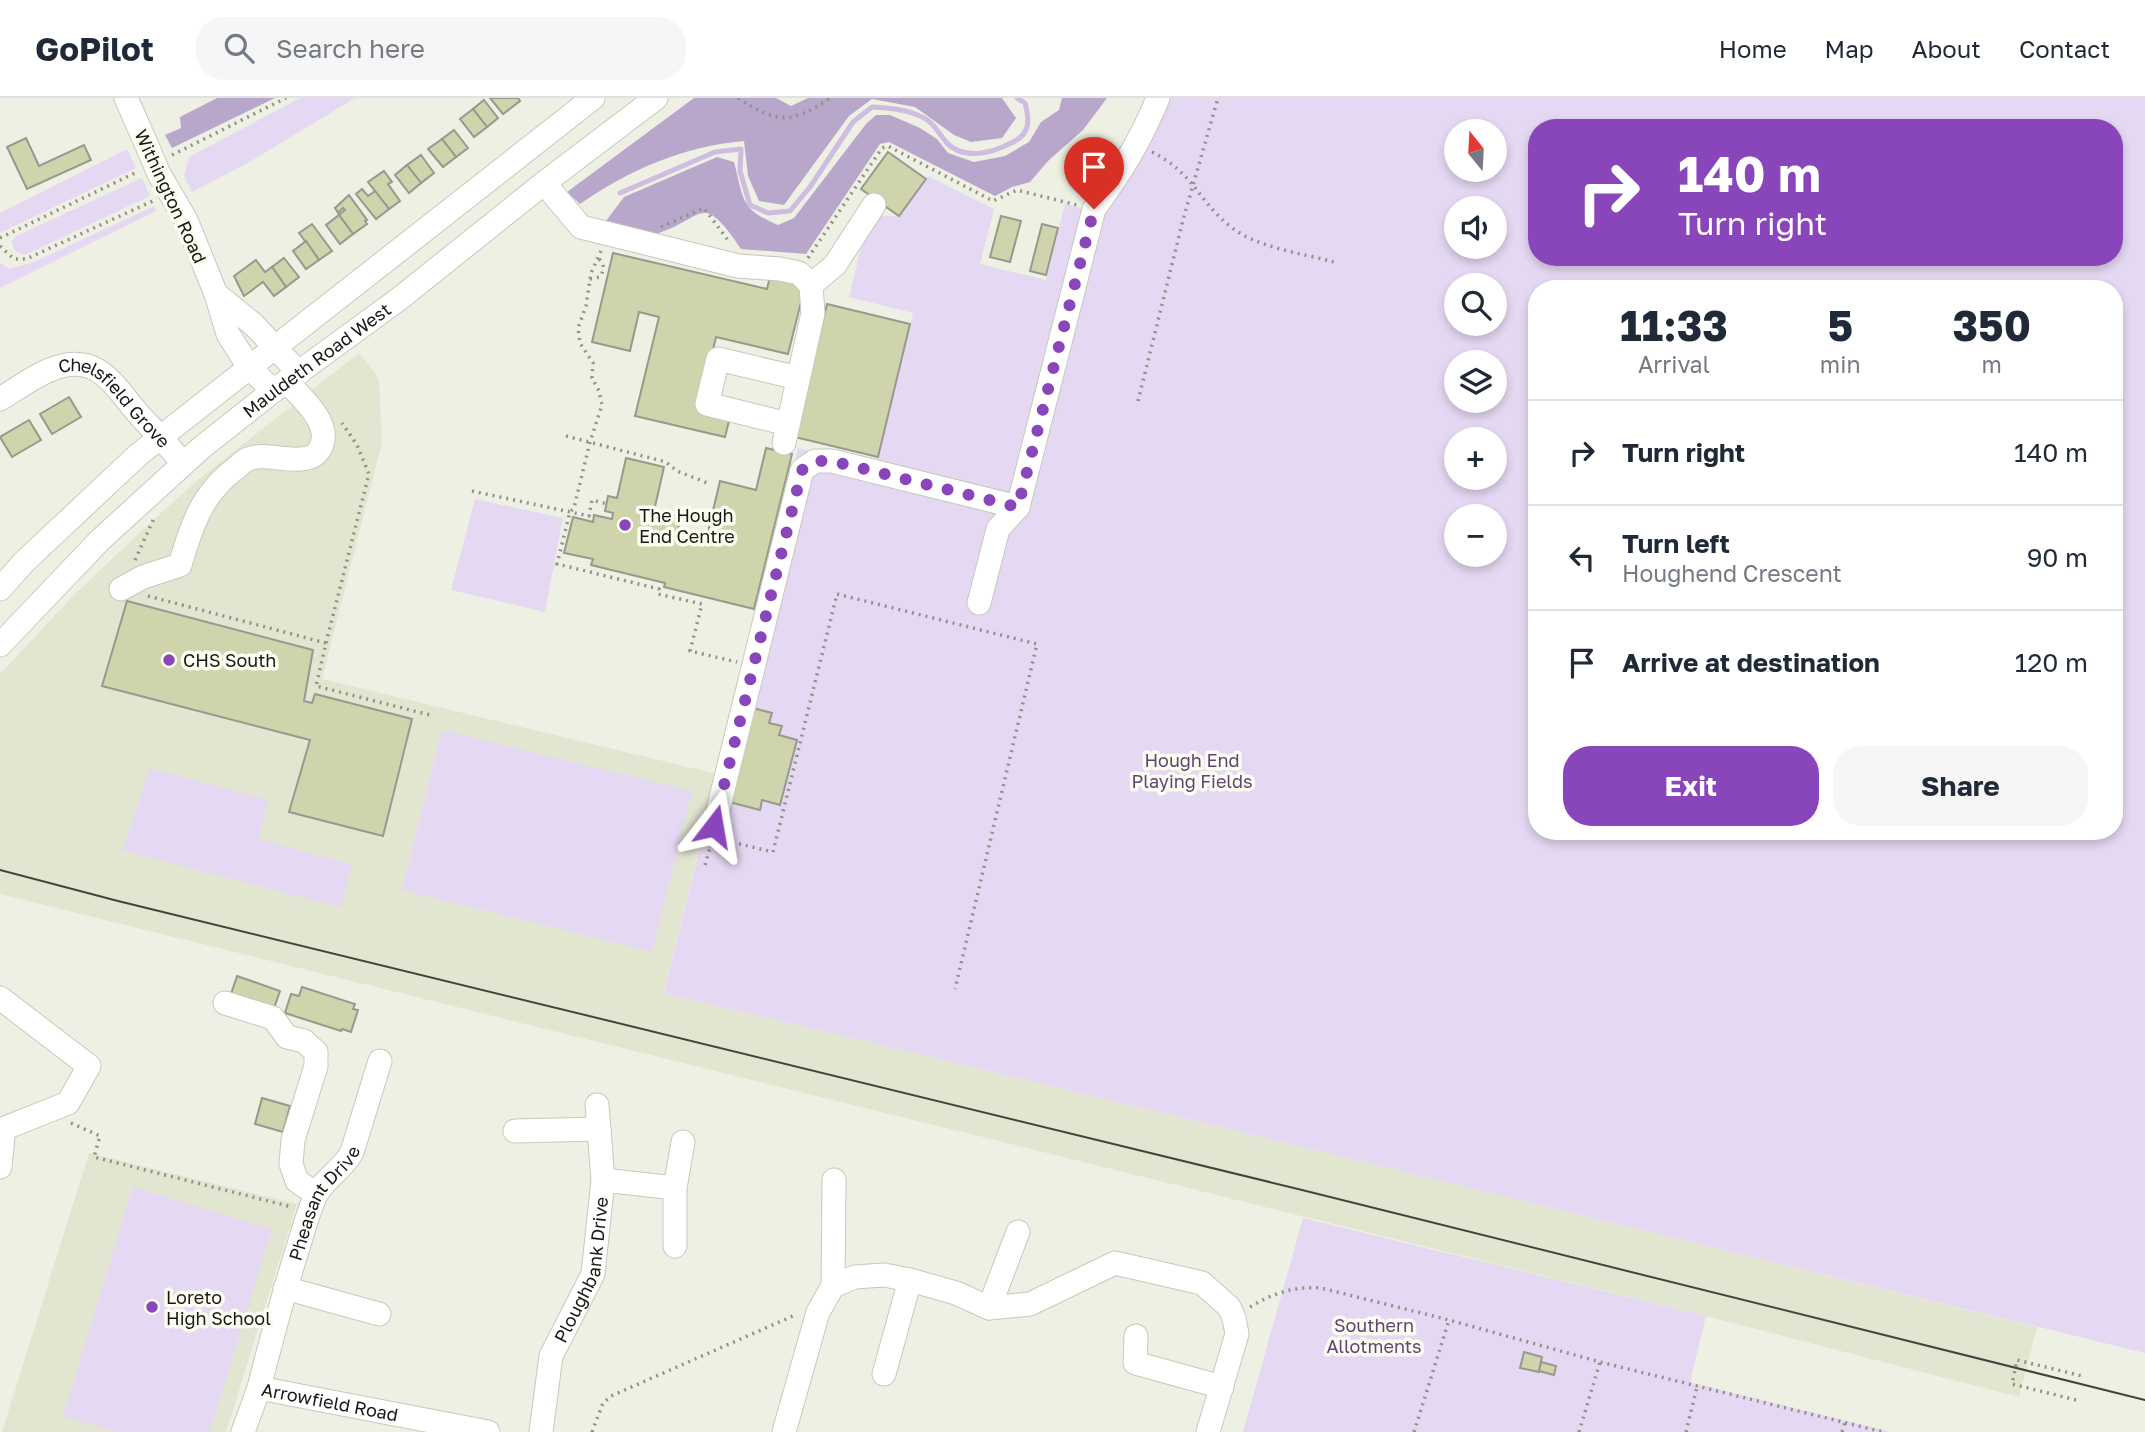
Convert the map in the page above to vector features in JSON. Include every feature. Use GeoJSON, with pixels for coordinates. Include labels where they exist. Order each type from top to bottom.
{"type":"FeatureCollection","features":[{"type":"Feature","properties":{"kind":"street","name":"Withington Road"},"geometry":{"type":"LineString","coordinates":[[126,98],[159,174],[186,220],[216,294],[228,334],[249,367],[286,382]]}},
{"type":"Feature","properties":{"kind":"street","name":"Mauldeth Road West"},"geometry":{"type":"LineString","coordinates":[[0,589],[24,562],[125,467],[273,347],[593,98]]}},
{"type":"Feature","properties":{"kind":"street","name":"Mauldeth Road West"},"geometry":{"type":"LineString","coordinates":[[0,645],[100,541],[183,464],[286,382],[400,299],[544,183],[656,98]]}},
{"type":"Feature","properties":{"kind":"street"},"geometry":{"type":"LineString","coordinates":[[979,603],[998,529],[1018,507],[1094,209],[1124,168],[1158,98]]}},
{"type":"Feature","properties":{"kind":"street"},"geometry":{"type":"LineString","coordinates":[[544,183],[580,227],[738,266],[799,273],[811,285],[814,313],[786,433],[707,404],[718,359],[798,377]]}},
{"type":"Feature","properties":{"kind":"street"},"geometry":{"type":"LineString","coordinates":[[811,285],[835,265],[874,205]]}},
{"type":"Feature","properties":{"kind":"street","name":"Withington Road"},"geometry":{"type":"LineString","coordinates":[[216,294],[254,325],[273,347],[286,382]]}},
{"type":"Feature","properties":{"kind":"street","name":"Chelsfield Grove"},"geometry":{"type":"LineString","coordinates":[[0,399],[52,369],[70,365],[86,366],[102,372],[115,383],[183,464]]}},
{"type":"Feature","properties":{"kind":"street"},"geometry":{"type":"LineString","coordinates":[[121,589],[143,577],[180,565],[190,530],[204,499],[229,473],[248,459],[308,458],[320,449],[325,436],[319,420],[286,382]]}},
{"type":"Feature","properties":{"kind":"street"},"geometry":{"type":"LineString","coordinates":[[714,826],[802,470],[816,461],[832,461],[1018,507]]}},
{"type":"Feature","properties":{"kind":"street"},"geometry":{"type":"LineString","coordinates":[[0,998],[89,1066],[68,1103],[0,1131],[3,1136],[0,1167]]}},
{"type":"Feature","properties":{"kind":"street"},"geometry":{"type":"LineString","coordinates":[[225,1003],[273,1018],[288,1037],[304,1041],[316,1052],[316,1066],[293,1140],[292,1164],[297,1181],[313,1203]]}},
{"type":"Feature","properties":{"kind":"street","name":"Pheasant Drive"},"geometry":{"type":"LineString","coordinates":[[259,1388],[285,1287],[313,1203],[330,1177],[346,1165],[380,1061]]}},
{"type":"Feature","properties":{"kind":"street","name":"Ploughbank Drive"},"geometry":{"type":"LineString","coordinates":[[541,1432],[551,1356],[593,1274],[604,1180],[597,1105]]}},
{"type":"Feature","properties":{"kind":"street"},"geometry":{"type":"LineString","coordinates":[[515,1131],[599,1129]]}},
{"type":"Feature","properties":{"kind":"street"},"geometry":{"type":"LineString","coordinates":[[675,1246],[675,1188],[683,1142]]}},
{"type":"Feature","properties":{"kind":"street"},"geometry":{"type":"LineString","coordinates":[[604,1180],[675,1188]]}},
{"type":"Feature","properties":{"kind":"street"},"geometry":{"type":"LineString","coordinates":[[783,1432],[818,1312],[833,1286],[834,1180]]}},
{"type":"Feature","properties":{"kind":"street"},"geometry":{"type":"LineString","coordinates":[[989,1308],[1017,1232]]}},
{"type":"Feature","properties":{"kind":"street"},"geometry":{"type":"LineString","coordinates":[[833,1286],[855,1277],[884,1275],[956,1293],[989,1308],[1030,1304],[1115,1263],[1202,1283],[1229,1307],[1237,1334],[1208,1432]]}},
{"type":"Feature","properties":{"kind":"street"},"geometry":{"type":"LineString","coordinates":[[884,1374],[910,1280]]}},
{"type":"Feature","properties":{"kind":"street"},"geometry":{"type":"LineString","coordinates":[[285,1287],[379,1314]]}},
{"type":"Feature","properties":{"kind":"street"},"geometry":{"type":"LineString","coordinates":[[1136,1336],[1135,1363],[1222,1387]]}},
{"type":"Feature","properties":{"kind":"street","name":"Arrowfield Road"},"geometry":{"type":"LineString","coordinates":[[243,1432],[259,1388],[440,1427],[488,1432]]}},
{"type":"Feature","properties":{"kind":"path"},"geometry":{"type":"LineString","coordinates":[[738,98],[769,116],[786,119],[808,113],[831,98]]}},
{"type":"Feature","properties":{"kind":"path"},"geometry":{"type":"LineString","coordinates":[[1138,401],[1194,183],[1219,98]]}},
{"type":"Feature","properties":{"kind":"path"},"geometry":{"type":"LineString","coordinates":[[1137,145],[1174,164],[1194,183],[1220,217],[1243,235],[1334,262]]}},
{"type":"Feature","properties":{"kind":"path"},"geometry":{"type":"LineString","coordinates":[[808,260],[881,148],[888,146],[993,201],[1017,190],[1094,209]]}},
{"type":"Feature","properties":{"kind":"path"},"geometry":{"type":"LineString","coordinates":[[0,246],[14,259],[26,259],[156,200]]}},
{"type":"Feature","properties":{"kind":"path"},"geometry":{"type":"LineString","coordinates":[[660,227],[704,208],[731,244]]}},
{"type":"Feature","properties":{"kind":"path"},"geometry":{"type":"LineString","coordinates":[[611,236],[603,242],[590,279],[586,306],[578,328],[580,343],[593,363],[592,378],[602,405],[557,564],[659,589],[658,594],[702,604],[690,651],[753,666]]}},
{"type":"Feature","properties":{"kind":"path"},"geometry":{"type":"LineString","coordinates":[[590,279],[600,277],[606,272],[598,259]]}},
{"type":"Feature","properties":{"kind":"path"},"geometry":{"type":"LineString","coordinates":[[339,419],[357,444],[369,474],[316,686],[430,715]]}},
{"type":"Feature","properties":{"kind":"path"},"geometry":{"type":"LineString","coordinates":[[566,436],[666,462],[677,471],[710,484]]}},
{"type":"Feature","properties":{"kind":"path"},"geometry":{"type":"LineString","coordinates":[[472,491],[589,516],[592,500],[607,504]]}},
{"type":"Feature","properties":{"kind":"path"},"geometry":{"type":"LineString","coordinates":[[156,507],[155,517],[121,589],[326,643]]}},
{"type":"Feature","properties":{"kind":"path"},"geometry":{"type":"LineString","coordinates":[[705,865],[709,851],[720,843],[740,844],[774,852],[837,594],[1037,644],[955,989]]}},
{"type":"Feature","properties":{"kind":"path"},"geometry":{"type":"LineString","coordinates":[[68,1103],[71,1124],[100,1136],[94,1157],[313,1203]]}},
{"type":"Feature","properties":{"kind":"path"},"geometry":{"type":"LineString","coordinates":[[1234,1318],[1281,1291],[1321,1288],[1697,1387],[1884,1432]]}},
{"type":"Feature","properties":{"kind":"path"},"geometry":{"type":"LineString","coordinates":[[592,1432],[603,1403],[611,1396],[793,1316]]}},
{"type":"Feature","properties":{"kind":"path"},"geometry":{"type":"LineString","coordinates":[[1414,1432],[1449,1320]]}},
{"type":"Feature","properties":{"kind":"path"},"geometry":{"type":"LineString","coordinates":[[2076,1400],[2012,1384],[2017,1360],[2082,1376]]}},
{"type":"Feature","properties":{"kind":"path"},"geometry":{"type":"LineString","coordinates":[[1579,1432],[1600,1362]]}},
{"type":"Feature","properties":{"kind":"path"},"geometry":{"type":"LineString","coordinates":[[1686,1432],[1697,1387]]}},
{"type":"Feature","properties":{"kind":"path"},"geometry":{"type":"LineString","coordinates":[[1842,1432],[1845,1422]]}},
{"type":"Feature","properties":{"kind":"shaded area"},"geometry":{"type":"Polygon","coordinates":[[[217,98],[275,98],[172,148],[165,135],[181,128],[180,117],[217,98]]]}},
{"type":"Feature","properties":{"kind":"shaded area"},"geometry":{"type":"Polygon","coordinates":[[[694,98],[776,98],[791,106],[808,98],[1002,98],[1016,118],[1002,138],[971,142],[954,135],[915,107],[872,99],[849,116],[784,205],[759,201],[748,176],[744,141],[700,148],[658,162],[638,170],[580,204],[567,192],[694,98]]]}},
{"type":"Feature","properties":{"kind":"shaded area"},"geometry":{"type":"Polygon","coordinates":[[[1062,98],[1107,98],[1083,130],[1049,160],[1030,182],[995,196],[889,142],[880,144],[806,254],[741,249],[717,219],[708,214],[692,217],[652,235],[603,225],[624,197],[717,157],[734,162],[742,194],[750,208],[778,225],[794,218],[866,124],[876,115],[890,115],[920,128],[937,139],[948,153],[974,162],[1005,156],[1029,142],[1041,122],[1059,110],[1062,98]]]}},
{"type":"Feature","properties":{"kind":"shaded area","name":"CHS South"},"geometry":{"type":"Polygon","coordinates":[[[359,353],[379,382],[382,442],[322,679],[717,774],[664,993],[2037,1327],[2019,1397],[1706,1316],[0,894],[0,674],[75,594],[199,479],[359,353]]]}},
{"type":"Feature","properties":{"kind":"shaded area","name":"Loreto High School"},"geometry":{"type":"Polygon","coordinates":[[[89,1153],[297,1204],[226,1432],[2,1432],[89,1153]]]}},
{"type":"Feature","properties":{"kind":"green space"},"geometry":{"type":"Polygon","coordinates":[[[300,98],[355,98],[246,164],[192,192],[184,176],[189,157],[300,98]]]}},
{"type":"Feature","properties":{"kind":"green space","name":"Hough End Playing Fields"},"geometry":{"type":"Polygon","coordinates":[[[1147,98],[2145,98],[2145,1353],[664,993],[798,448],[875,466],[913,313],[849,297],[864,236],[875,216],[899,216],[928,176],[994,209],[980,264],[1046,280],[1065,204],[1082,208],[1127,142],[1147,98]]]}},
{"type":"Feature","properties":{"kind":"green space"},"geometry":{"type":"Polygon","coordinates":[[[127,149],[136,168],[0,233],[0,213],[127,149]]]}},
{"type":"Feature","properties":{"kind":"green space"},"geometry":{"type":"Polygon","coordinates":[[[142,178],[150,196],[25,255],[14,249],[12,241],[16,236],[142,178]]]}},
{"type":"Feature","properties":{"kind":"green space"},"geometry":{"type":"Polygon","coordinates":[[[154,206],[156,211],[0,288],[0,263],[10,269],[34,262],[154,206]]]}},
{"type":"Feature","properties":{"kind":"green space"},"geometry":{"type":"Polygon","coordinates":[[[475,499],[563,518],[545,612],[451,590],[475,499]]]}},
{"type":"Feature","properties":{"kind":"green space"},"geometry":{"type":"Polygon","coordinates":[[[442,730],[692,791],[652,952],[402,890],[442,730]]]}},
{"type":"Feature","properties":{"kind":"green space"},"geometry":{"type":"Polygon","coordinates":[[[149,768],[268,800],[259,839],[352,865],[341,907],[123,851],[149,768]]]}},
{"type":"Feature","properties":{"kind":"green space"},"geometry":{"type":"Polygon","coordinates":[[[133,1187],[272,1229],[210,1432],[116,1432],[63,1416],[133,1187]]]}},
{"type":"Feature","properties":{"kind":"green space","name":"Southern Allotments"},"geometry":{"type":"Polygon","coordinates":[[[1303,1218],[1706,1316],[1690,1382],[1891,1432],[1243,1432],[1303,1218]]]}},
{"type":"Feature","properties":{"kind":"building"},"geometry":{"type":"Polygon","coordinates":[[[490,98],[518,98],[520,101],[503,114],[490,98]]]}},
{"type":"Feature","properties":{"kind":"building"},"geometry":{"type":"Polygon","coordinates":[[[484,100],[498,118],[487,127],[473,109],[484,100]]]}},
{"type":"Feature","properties":{"kind":"building"},"geometry":{"type":"Polygon","coordinates":[[[473,109],[487,127],[474,137],[460,119],[473,109]]]}},
{"type":"Feature","properties":{"kind":"building"},"geometry":{"type":"Polygon","coordinates":[[[454,130],[468,148],[456,157],[442,139],[454,130]]]}},
{"type":"Feature","properties":{"kind":"building"},"geometry":{"type":"Polygon","coordinates":[[[26,138],[39,166],[84,145],[91,160],[27,189],[7,147],[26,138]]]}},
{"type":"Feature","properties":{"kind":"building"},"geometry":{"type":"Polygon","coordinates":[[[442,139],[456,157],[443,167],[428,149],[442,139]]]}},
{"type":"Feature","properties":{"kind":"building"},"geometry":{"type":"Polygon","coordinates":[[[888,152],[926,179],[899,216],[861,189],[888,152]]]}},
{"type":"Feature","properties":{"kind":"building"},"geometry":{"type":"Polygon","coordinates":[[[421,155],[434,173],[421,183],[407,165],[421,155]]]}},
{"type":"Feature","properties":{"kind":"building"},"geometry":{"type":"Polygon","coordinates":[[[407,165],[421,183],[409,193],[395,175],[407,165]]]}},
{"type":"Feature","properties":{"kind":"building"},"geometry":{"type":"Polygon","coordinates":[[[384,171],[392,182],[388,184],[400,201],[389,209],[368,182],[384,171]]]}},
{"type":"Feature","properties":{"kind":"building"},"geometry":{"type":"Polygon","coordinates":[[[362,189],[368,196],[375,191],[389,209],[376,219],[356,194],[362,189]]]}},
{"type":"Feature","properties":{"kind":"building"},"geometry":{"type":"Polygon","coordinates":[[[349,195],[367,220],[367,224],[353,234],[339,215],[345,210],[343,208],[338,213],[335,208],[349,195]]]}},
{"type":"Feature","properties":{"kind":"building"},"geometry":{"type":"Polygon","coordinates":[[[339,215],[353,234],[340,244],[326,225],[339,215]]]}},
{"type":"Feature","properties":{"kind":"building"},"geometry":{"type":"Polygon","coordinates":[[[1001,216],[1021,221],[1010,262],[990,257],[1001,216]]]}},
{"type":"Feature","properties":{"kind":"building"},"geometry":{"type":"Polygon","coordinates":[[[312,224],[332,251],[319,260],[299,233],[312,224]]]}},
{"type":"Feature","properties":{"kind":"building"},"geometry":{"type":"Polygon","coordinates":[[[1042,224],[1058,228],[1046,275],[1030,271],[1042,224]]]}},
{"type":"Feature","properties":{"kind":"building"},"geometry":{"type":"Polygon","coordinates":[[[306,241],[319,260],[306,269],[293,251],[306,241]]]}},
{"type":"Feature","properties":{"kind":"building"},"geometry":{"type":"Polygon","coordinates":[[[613,253],[767,289],[770,277],[805,286],[788,354],[716,337],[700,406],[731,413],[725,437],[635,416],[659,317],[639,312],[630,351],[592,342],[613,253]]]}},
{"type":"Feature","properties":{"kind":"building"},"geometry":{"type":"Polygon","coordinates":[[[284,258],[299,277],[286,287],[272,267],[284,258]]]}},
{"type":"Feature","properties":{"kind":"building"},"geometry":{"type":"Polygon","coordinates":[[[256,260],[265,272],[272,267],[286,287],[274,296],[263,282],[244,296],[234,276],[256,260]]]}},
{"type":"Feature","properties":{"kind":"building"},"geometry":{"type":"Polygon","coordinates":[[[827,304],[910,324],[878,457],[795,437],[827,304]]]}},
{"type":"Feature","properties":{"kind":"building"},"geometry":{"type":"Polygon","coordinates":[[[69,397],[81,417],[52,434],[40,414],[69,397]]]}},
{"type":"Feature","properties":{"kind":"building"},"geometry":{"type":"Polygon","coordinates":[[[29,420],[41,440],[12,457],[0,437],[29,420]]]}},
{"type":"Feature","properties":{"kind":"building","name":"The Hough End Centre"},"geometry":{"type":"Polygon","coordinates":[[[766,448],[792,454],[754,609],[664,587],[665,583],[591,565],[593,559],[564,553],[573,517],[593,522],[594,515],[612,519],[613,513],[605,511],[608,496],[617,498],[626,458],[664,467],[654,511],[681,517],[678,529],[707,536],[720,481],[756,490],[766,448]]]}},
{"type":"Feature","properties":{"kind":"building"},"geometry":{"type":"Polygon","coordinates":[[[127,601],[313,650],[304,701],[312,703],[315,694],[412,719],[383,836],[289,812],[310,740],[102,686],[127,601]]]}},
{"type":"Feature","properties":{"kind":"building"},"geometry":{"type":"Polygon","coordinates":[[[749,707],[772,713],[769,723],[782,726],[779,735],[797,740],[780,805],[762,800],[760,810],[725,801],[749,707]]]}},
{"type":"Feature","properties":{"kind":"building"},"geometry":{"type":"Polygon","coordinates":[[[237,976],[280,991],[274,1008],[231,994],[237,976]]]}},
{"type":"Feature","properties":{"kind":"building"},"geometry":{"type":"Polygon","coordinates":[[[302,987],[355,1004],[353,1009],[358,1010],[351,1032],[285,1013],[291,994],[299,996],[302,987]]]}},
{"type":"Feature","properties":{"kind":"building"},"geometry":{"type":"Polygon","coordinates":[[[262,1098],[290,1106],[283,1132],[255,1124],[262,1098]]]}},
{"type":"Feature","properties":{"kind":"building"},"geometry":{"type":"Polygon","coordinates":[[[1524,1352],[1542,1357],[1539,1372],[1520,1368],[1524,1352]]]}},
{"type":"Feature","properties":{"kind":"building"},"geometry":{"type":"Polygon","coordinates":[[[1541,1362],[1556,1366],[1554,1375],[1539,1371],[1541,1362]]]}},
{"type":"Feature","properties":{"kind":"waterway"},"geometry":{"type":"LineString","coordinates":[[620,193],[715,152],[741,149],[740,171],[750,205],[768,213],[790,211],[810,187],[853,122],[872,107],[902,110],[920,116],[932,124],[953,148],[961,152],[978,153],[1003,147],[1017,140],[1025,132],[1027,110],[1025,103],[1017,98]]}},
{"type":"Feature","properties":{"kind":"tram line"},"geometry":{"type":"LineString","coordinates":[[0,870],[2145,1400]]}},
{"type":"Feature","properties":{"kind":"place","name":"The Hough End Centre"},"geometry":{"type":"Point","coordinates":[625,525]}},
{"type":"Feature","properties":{"kind":"place","name":"CHS South"},"geometry":{"type":"Point","coordinates":[169,660]}},
{"type":"Feature","properties":{"kind":"place","name":"Loreto High School"},"geometry":{"type":"Point","coordinates":[152,1307]}},
{"type":"Feature","properties":{"kind":"route"},"geometry":{"type":"LineString","coordinates":[[714,826],[802,470],[816,461],[832,461],[1018,507],[1094,209]]}}]}
